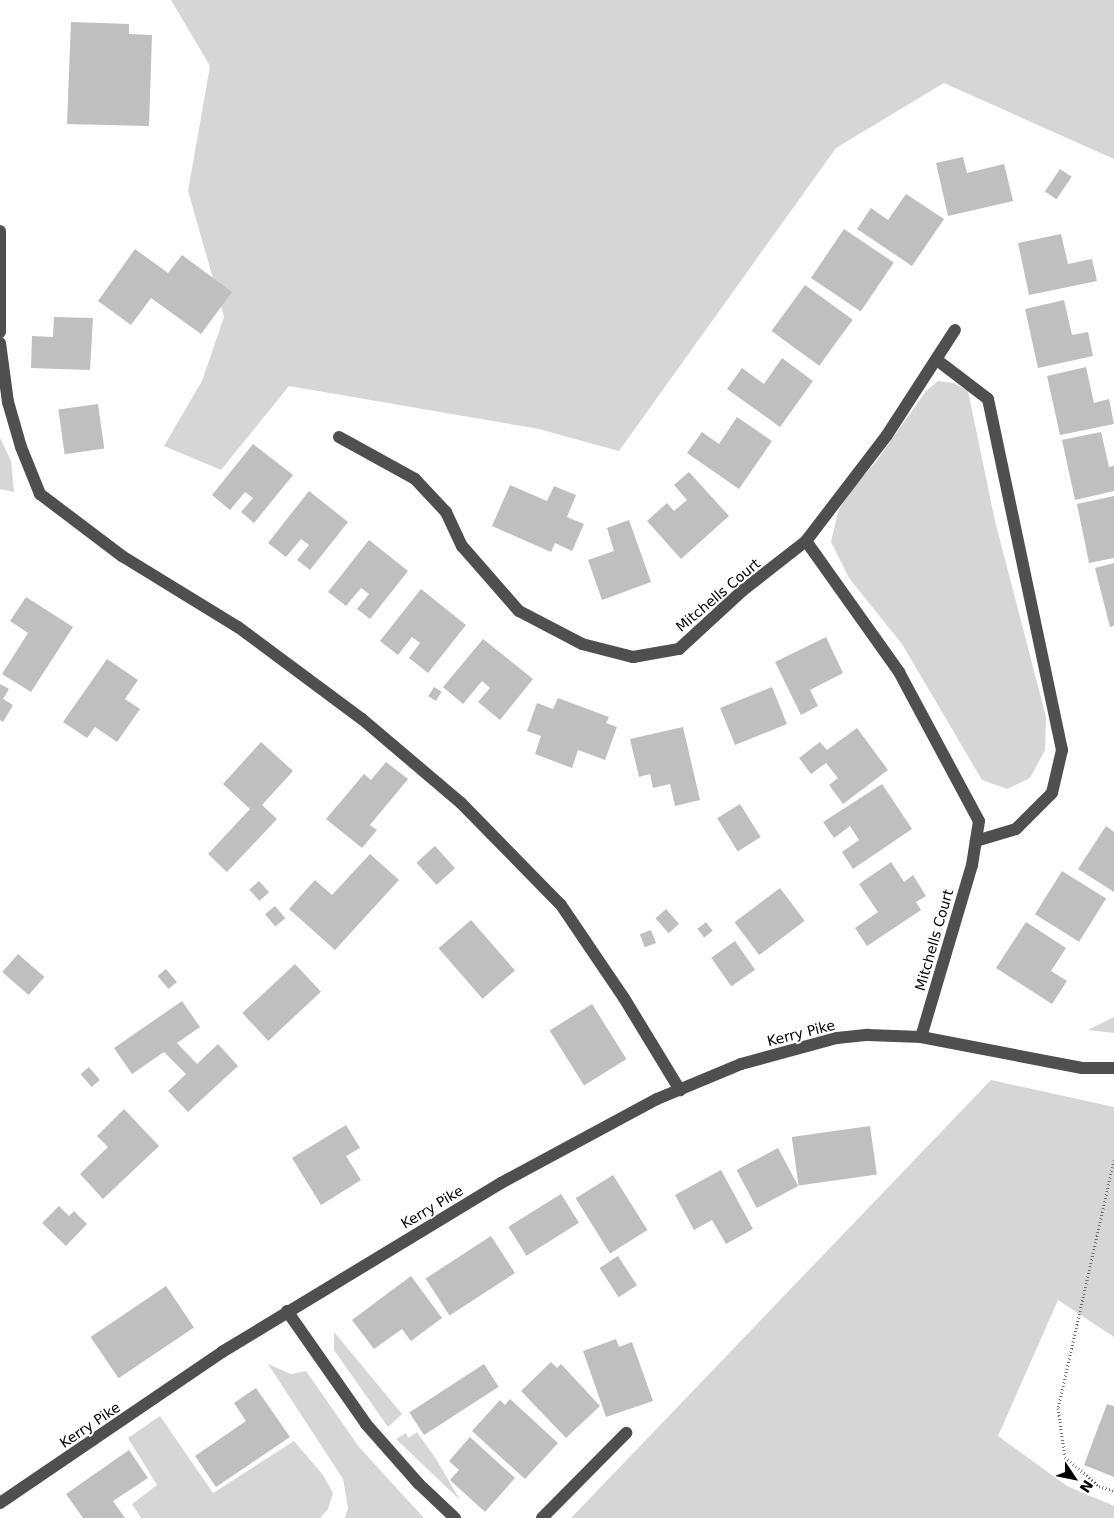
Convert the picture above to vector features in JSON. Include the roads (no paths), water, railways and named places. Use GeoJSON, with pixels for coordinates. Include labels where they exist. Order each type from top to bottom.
{"type":"FeatureCollection","features":[{"type":"Feature","properties":{"kind":"street"},"geometry":{"type":"LineString","coordinates":[[0,231],[0,332]]}},
{"type":"Feature","properties":{"kind":"street","name":"Mitchells Court"},"geometry":{"type":"LineString","coordinates":[[339,437],[415,479],[446,512],[462,546],[519,611],[582,644],[633,657],[679,649],[742,591],[806,541],[887,435],[955,330]]}},
{"type":"Feature","properties":{"kind":"street"},"geometry":{"type":"LineString","coordinates":[[0,343],[8,402],[21,447],[40,494],[122,556],[238,627],[316,684],[368,723],[460,803],[561,905],[624,998],[680,1090]]}},
{"type":"Feature","properties":{"kind":"street"},"geometry":{"type":"LineString","coordinates":[[937,360],[988,399],[1062,750],[1052,793],[1016,829],[976,841]]}},
{"type":"Feature","properties":{"kind":"street","name":"Mitchells Court"},"geometry":{"type":"LineString","coordinates":[[806,541],[899,672],[979,821],[972,865],[921,1038]]}},
{"type":"Feature","properties":{"kind":"street","name":"Kerry Pike"},"geometry":{"type":"LineString","coordinates":[[0,1503],[222,1352],[501,1183],[680,1090],[741,1064],[838,1038],[868,1035],[921,1038],[1082,1068],[1114,1068]]}},
{"type":"Feature","properties":{"kind":"street"},"geometry":{"type":"LineString","coordinates":[[287,1312],[366,1424],[418,1483],[455,1518]]}},
{"type":"Feature","properties":{"kind":"street"},"geometry":{"type":"LineString","coordinates":[[542,1518],[626,1433]]}}]}
